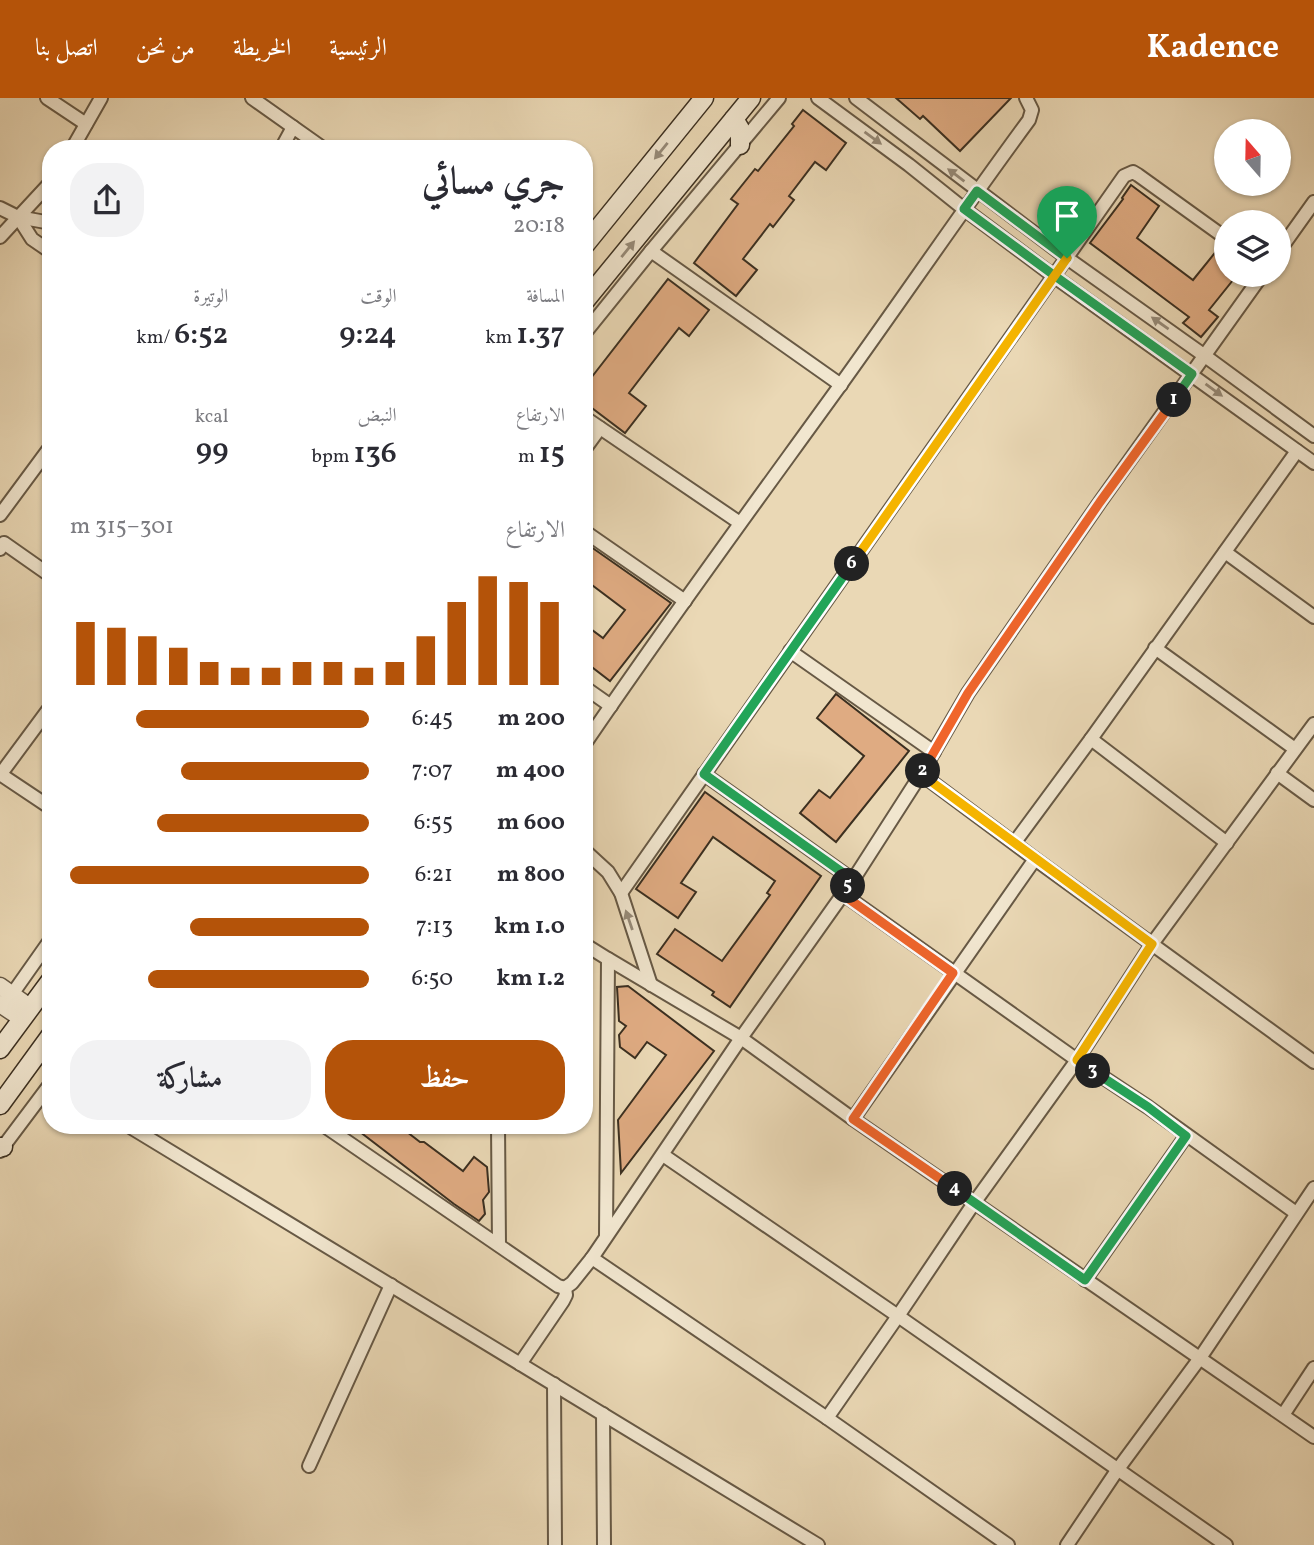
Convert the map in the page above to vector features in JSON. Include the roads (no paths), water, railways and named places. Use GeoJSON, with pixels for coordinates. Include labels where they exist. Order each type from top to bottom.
{"type":"FeatureCollection","features":[{"type":"Feature","properties":{"kind":"main road"},"geometry":{"type":"LineString","coordinates":[[593,235],[704,98]]}},
{"type":"Feature","properties":{"kind":"main road"},"geometry":{"type":"LineString","coordinates":[[593,291],[751,98]]}},
{"type":"Feature","properties":{"kind":"main road"},"geometry":{"type":"LineString","coordinates":[[734,119],[740,129],[740,145]]}},
{"type":"Feature","properties":{"kind":"main road"},"geometry":{"type":"LineString","coordinates":[[0,1049],[42,993]]}},
{"type":"Feature","properties":{"kind":"main road"},"geometry":{"type":"LineString","coordinates":[[0,1105],[42,1047]]}},
{"type":"Feature","properties":{"kind":"street"},"geometry":{"type":"LineString","coordinates":[[47,98],[86,124]]}},
{"type":"Feature","properties":{"kind":"street"},"geometry":{"type":"LineString","coordinates":[[77,140],[101,98]]}},
{"type":"Feature","properties":{"kind":"street"},"geometry":{"type":"LineString","coordinates":[[252,98],[311,140]]}},
{"type":"Feature","properties":{"kind":"street"},"geometry":{"type":"LineString","coordinates":[[593,323],[779,98]]}},
{"type":"Feature","properties":{"kind":"street"},"geometry":{"type":"LineString","coordinates":[[818,98],[1055,276],[1314,463]]}},
{"type":"Feature","properties":{"kind":"street"},"geometry":{"type":"LineString","coordinates":[[856,98],[1067,258],[1312,431]]}},
{"type":"Feature","properties":{"kind":"street"},"geometry":{"type":"LineString","coordinates":[[593,732],[1029,120],[1032,110],[1026,98]]}},
{"type":"Feature","properties":{"kind":"street"},"geometry":{"type":"LineString","coordinates":[[286,140],[293,127]]}},
{"type":"Feature","properties":{"kind":"street"},"geometry":{"type":"LineString","coordinates":[[621,894],[1124,176],[1133,172],[1138,174],[1214,230]]}},
{"type":"Feature","properties":{"kind":"street"},"geometry":{"type":"LineString","coordinates":[[0,237],[42,194]]}},
{"type":"Feature","properties":{"kind":"street"},"geometry":{"type":"LineString","coordinates":[[1291,234],[1314,202]]}},
{"type":"Feature","properties":{"kind":"street"},"geometry":{"type":"LineString","coordinates":[[0,208],[18,217],[42,221]]}},
{"type":"Feature","properties":{"kind":"street"},"geometry":{"type":"LineString","coordinates":[[18,217],[32,239],[42,246]]}},
{"type":"Feature","properties":{"kind":"street"},"geometry":{"type":"LineString","coordinates":[[651,251],[841,384]]}},
{"type":"Feature","properties":{"kind":"street"},"geometry":{"type":"LineString","coordinates":[[565,1288],[592,1258],[741,1038],[853,880],[921,774],[968,693],[1254,287]]}},
{"type":"Feature","properties":{"kind":"street"},"geometry":{"type":"LineString","coordinates":[[593,423],[740,523]]}},
{"type":"Feature","properties":{"kind":"street"},"geometry":{"type":"LineString","coordinates":[[593,438],[600,428]]}},
{"type":"Feature","properties":{"kind":"street"},"geometry":{"type":"LineString","coordinates":[[1015,842],[1297,451]]}},
{"type":"Feature","properties":{"kind":"street"},"geometry":{"type":"LineString","coordinates":[[0,515],[42,458]]}},
{"type":"Feature","properties":{"kind":"street"},"geometry":{"type":"LineString","coordinates":[[593,537],[685,601]]}},
{"type":"Feature","properties":{"kind":"street"},"geometry":{"type":"LineString","coordinates":[[1,544],[42,570]]}},
{"type":"Feature","properties":{"kind":"street"},"geometry":{"type":"LineString","coordinates":[[1225,552],[1314,617]]}},
{"type":"Feature","properties":{"kind":"street"},"geometry":{"type":"LineString","coordinates":[[1155,648],[1295,749]]}},
{"type":"Feature","properties":{"kind":"street"},"geometry":{"type":"LineString","coordinates":[[790,651],[934,752]]}},
{"type":"Feature","properties":{"kind":"street"},"geometry":{"type":"LineString","coordinates":[[593,693],[611,706]]}},
{"type":"Feature","properties":{"kind":"street"},"geometry":{"type":"LineString","coordinates":[[42,718],[0,774],[42,802]]}},
{"type":"Feature","properties":{"kind":"street"},"geometry":{"type":"LineString","coordinates":[[827,1418],[974,1203],[1077,1060],[1152,944],[1314,724]]}},
{"type":"Feature","properties":{"kind":"street"},"geometry":{"type":"LineString","coordinates":[[1091,739],[1227,843]]}},
{"type":"Feature","properties":{"kind":"street"},"geometry":{"type":"LineString","coordinates":[[704,774],[853,880]]}},
{"type":"Feature","properties":{"kind":"street"},"geometry":{"type":"LineString","coordinates":[[921,774],[1314,1062]]}},
{"type":"Feature","properties":{"kind":"street"},"geometry":{"type":"LineString","coordinates":[[1278,774],[1314,800]]}},
{"type":"Feature","properties":{"kind":"street"},"geometry":{"type":"LineString","coordinates":[[593,858],[608,872],[621,894],[650,985]]}},
{"type":"Feature","properties":{"kind":"street"},"geometry":{"type":"LineString","coordinates":[[853,1119],[1035,859]]}},
{"type":"Feature","properties":{"kind":"street"},"geometry":{"type":"LineString","coordinates":[[842,894],[1186,1136],[1300,1209],[1314,1212]]}},
{"type":"Feature","properties":{"kind":"street"},"geometry":{"type":"LineString","coordinates":[[593,950],[741,1038],[853,1119],[1314,1437]]}},
{"type":"Feature","properties":{"kind":"street"},"geometry":{"type":"LineString","coordinates":[[27,1014],[3,1001],[42,951]]}},
{"type":"Feature","properties":{"kind":"street"},"geometry":{"type":"LineString","coordinates":[[606,1236],[608,959]]}},
{"type":"Feature","properties":{"kind":"street"},"geometry":{"type":"LineString","coordinates":[[1,1148],[42,1095]]}},
{"type":"Feature","properties":{"kind":"street"},"geometry":{"type":"LineString","coordinates":[[142,1134],[817,1545]]}},
{"type":"Feature","properties":{"kind":"street"},"geometry":{"type":"LineString","coordinates":[[336,1134],[558,1286],[565,1288]]}},
{"type":"Feature","properties":{"kind":"street"},"geometry":{"type":"LineString","coordinates":[[498,1134],[499,1245]]}},
{"type":"Feature","properties":{"kind":"street"},"geometry":{"type":"LineString","coordinates":[[1085,1280],[1186,1136]]}},
{"type":"Feature","properties":{"kind":"street"},"geometry":{"type":"LineString","coordinates":[[663,1155],[1226,1545]]}},
{"type":"Feature","properties":{"kind":"street"},"geometry":{"type":"LineString","coordinates":[[1067,1545],[1118,1469],[1200,1358],[1314,1188]]}},
{"type":"Feature","properties":{"kind":"street"},"geometry":{"type":"LineString","coordinates":[[592,1258],[1008,1545]]}},
{"type":"Feature","properties":{"kind":"street"},"geometry":{"type":"LineString","coordinates":[[309,1466],[391,1285]]}},
{"type":"Feature","properties":{"kind":"street"},"geometry":{"type":"LineString","coordinates":[[520,1364],[563,1301],[565,1288]]}},
{"type":"Feature","properties":{"kind":"street"},"geometry":{"type":"LineString","coordinates":[[1283,1415],[1314,1368]]}},
{"type":"Feature","properties":{"kind":"street"},"geometry":{"type":"LineString","coordinates":[[554,1384],[555,1545]]}},
{"type":"Feature","properties":{"kind":"street"},"geometry":{"type":"LineString","coordinates":[[603,1414],[604,1545]]}}]}
